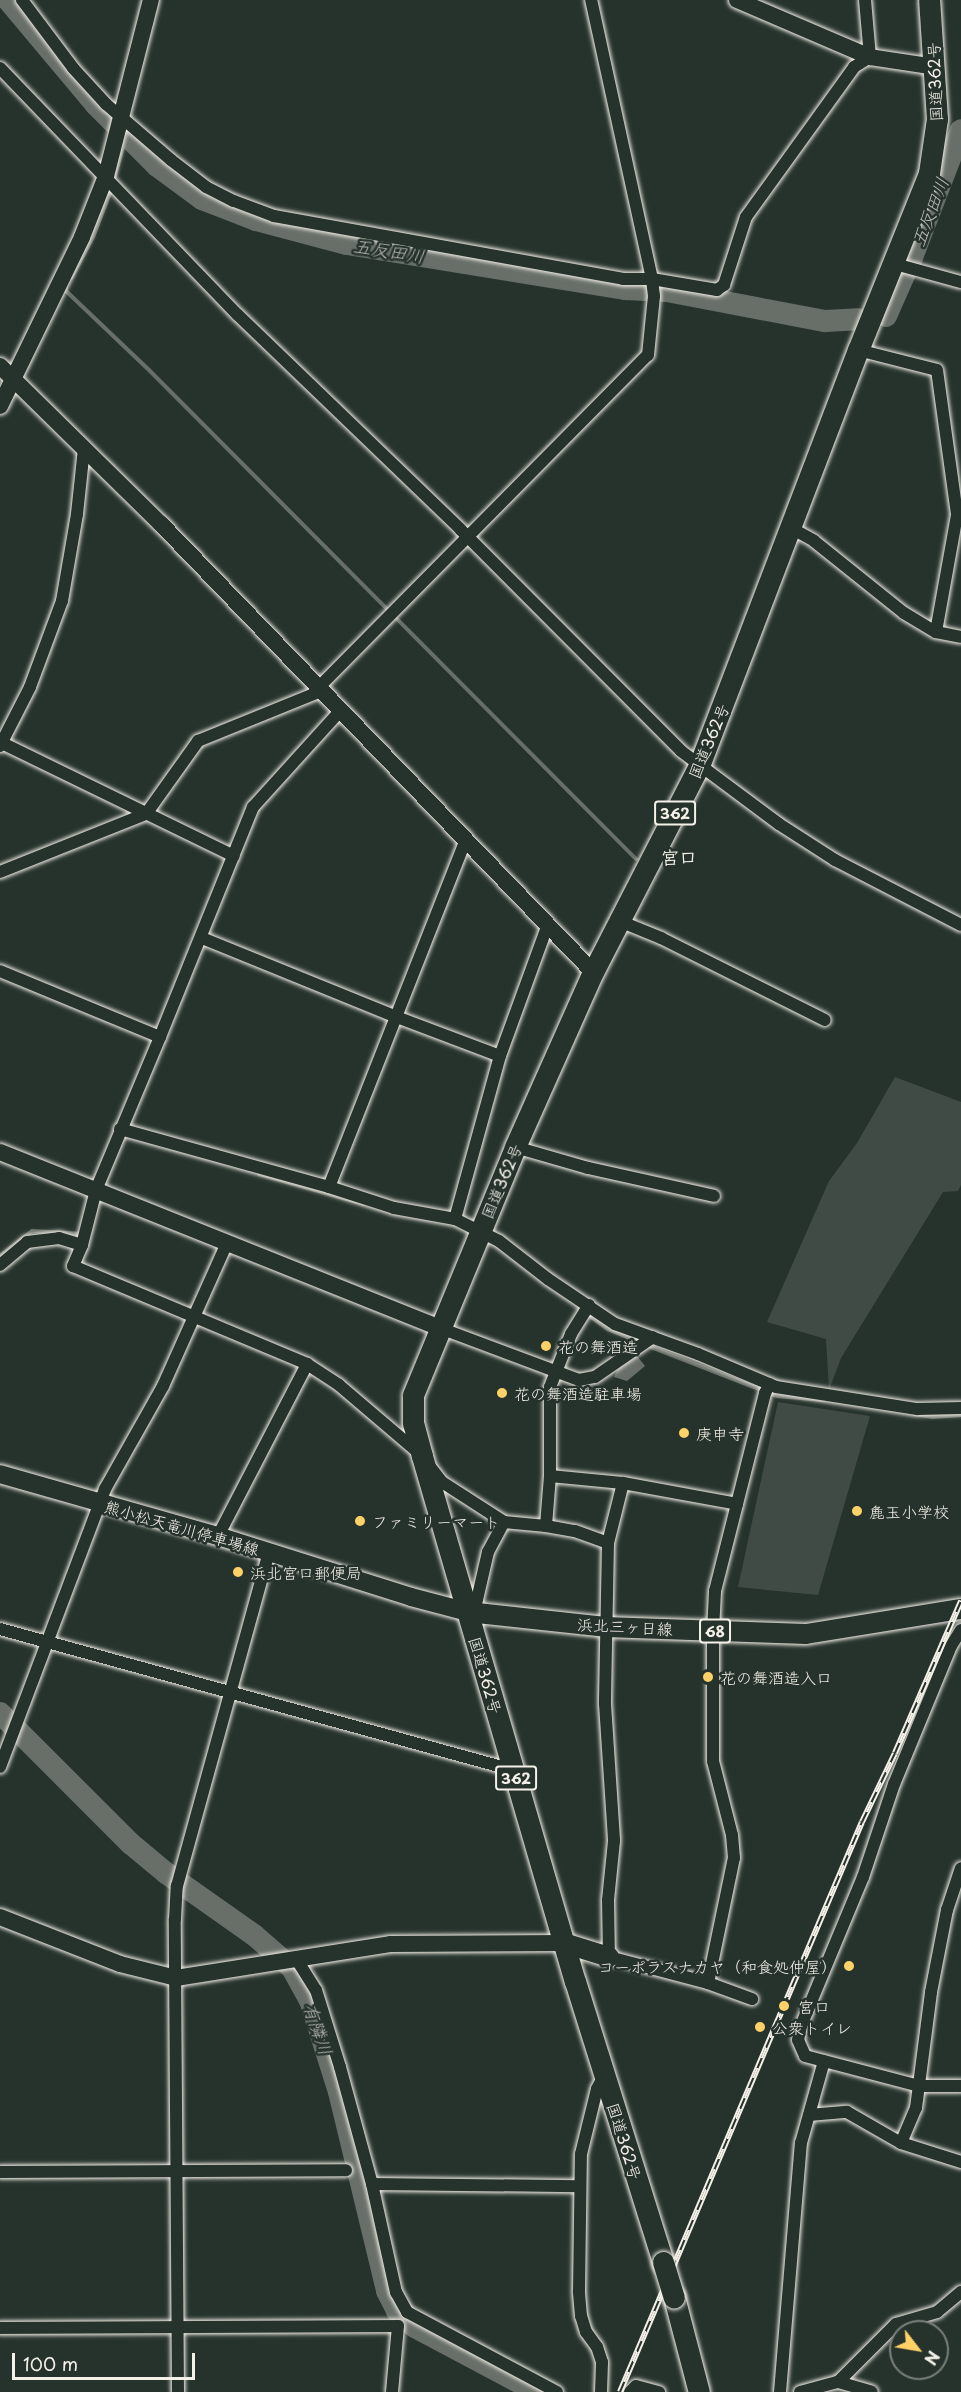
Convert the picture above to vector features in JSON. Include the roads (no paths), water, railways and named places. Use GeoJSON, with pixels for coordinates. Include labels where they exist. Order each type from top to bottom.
{"type":"FeatureCollection","features":[{"type":"Feature","properties":{"kind":"highway","name":"国道362号"},"geometry":{"type":"LineString","coordinates":[[699,2392],[674,2297],[564,1943],[513,1770],[471,1612],[422,1456],[413,1423],[413,1395],[515,1147],[593,972],[617,920],[699,766],[858,350],[929,173],[937,119],[929,0]]}},
{"type":"Feature","properties":{"kind":"main road","name":"熊小松天竜川停車場線"},"geometry":{"type":"LineString","coordinates":[[0,1474],[219,1536],[471,1612]]}},
{"type":"Feature","properties":{"kind":"main road","name":"浜北三ヶ日線"},"geometry":{"type":"LineString","coordinates":[[471,1612],[605,1627],[806,1634],[961,1610]]}},
{"type":"Feature","properties":{"kind":"main road"},"geometry":{"type":"LineString","coordinates":[[564,1943],[609,1957]]}},
{"type":"Feature","properties":{"kind":"street"},"geometry":{"type":"LineString","coordinates":[[22,0],[120,126],[206,187],[234,201],[274,216],[623,279],[652,280],[717,290],[724,285],[746,217],[855,67],[870,57]]}},
{"type":"Feature","properties":{"kind":"street"},"geometry":{"type":"LineString","coordinates":[[0,406],[110,181],[120,126],[151,0]]}},
{"type":"Feature","properties":{"kind":"street"},"geometry":{"type":"LineString","coordinates":[[0,872],[146,814],[198,741],[319,690],[397,607],[648,356],[654,296],[652,280],[591,0]]}},
{"type":"Feature","properties":{"kind":"street"},"geometry":{"type":"LineString","coordinates":[[737,0],[870,57],[935,68]]}},
{"type":"Feature","properties":{"kind":"street"},"geometry":{"type":"LineString","coordinates":[[865,0],[870,57]]}},
{"type":"Feature","properties":{"kind":"street"},"geometry":{"type":"LineString","coordinates":[[0,68],[238,315],[467,536],[699,766],[779,824],[835,860],[961,925]]}},
{"type":"Feature","properties":{"kind":"street"},"geometry":{"type":"LineString","coordinates":[[894,264],[961,282]]}},
{"type":"Feature","properties":{"kind":"street"},"geometry":{"type":"LineString","coordinates":[[858,350],[937,370],[957,515],[955,538],[936,632]]}},
{"type":"Feature","properties":{"kind":"street"},"geometry":{"type":"LineString","coordinates":[[0,366],[84,449],[593,972]]}},
{"type":"Feature","properties":{"kind":"street"},"geometry":{"type":"LineString","coordinates":[[84,449],[77,514],[62,601],[30,687],[0,743],[234,856]]}},
{"type":"Feature","properties":{"kind":"street"},"geometry":{"type":"LineString","coordinates":[[791,528],[814,541],[904,613],[936,632],[961,637]]}},
{"type":"Feature","properties":{"kind":"street"},"geometry":{"type":"LineString","coordinates":[[339,712],[253,807],[202,938],[96,1190],[82,1245],[73,1266],[307,1364],[339,1385],[422,1456],[442,1482],[504,1522],[546,1526],[575,1532],[608,1543]]}},
{"type":"Feature","properties":{"kind":"street"},"geometry":{"type":"LineString","coordinates":[[329,1187],[394,1016],[465,841]]}},
{"type":"Feature","properties":{"kind":"street"},"geometry":{"type":"LineString","coordinates":[[617,920],[661,938],[825,1020]]}},
{"type":"Feature","properties":{"kind":"street"},"geometry":{"type":"LineString","coordinates":[[455,1219],[500,1056],[547,927]]}},
{"type":"Feature","properties":{"kind":"street"},"geometry":{"type":"LineString","coordinates":[[202,938],[394,1016],[500,1056]]}},
{"type":"Feature","properties":{"kind":"street"},"geometry":{"type":"LineString","coordinates":[[0,971],[160,1037]]}},
{"type":"Feature","properties":{"kind":"street"},"geometry":{"type":"LineString","coordinates":[[120,1129],[329,1187],[394,1208],[455,1219],[480,1231],[615,1324],[653,1337],[768,1388],[917,1409],[961,1408]]}},
{"type":"Feature","properties":{"kind":"street"},"geometry":{"type":"LineString","coordinates":[[515,1147],[588,1168],[714,1196]]}},
{"type":"Feature","properties":{"kind":"street"},"geometry":{"type":"LineString","coordinates":[[0,1152],[555,1372],[587,1380],[653,1337]]}},
{"type":"Feature","properties":{"kind":"street"},"geometry":{"type":"LineString","coordinates":[[0,1264],[27,1242],[59,1238],[82,1245]]}},
{"type":"Feature","properties":{"kind":"street"},"geometry":{"type":"LineString","coordinates":[[0,1767],[105,1488],[163,1386],[195,1318],[226,1243]]}},
{"type":"Feature","properties":{"kind":"street"},"geometry":{"type":"LineString","coordinates":[[546,1526],[550,1476],[550,1387],[571,1334],[589,1305]]}},
{"type":"Feature","properties":{"kind":"street"},"geometry":{"type":"LineString","coordinates":[[219,1536],[307,1364]]}},
{"type":"Feature","properties":{"kind":"street"},"geometry":{"type":"LineString","coordinates":[[708,1983],[734,1858],[732,1835],[713,1761],[715,1591],[768,1388]]}},
{"type":"Feature","properties":{"kind":"street"},"geometry":{"type":"LineString","coordinates":[[550,1476],[623,1483],[737,1504]]}},
{"type":"Feature","properties":{"kind":"street"},"geometry":{"type":"LineString","coordinates":[[623,1483],[608,1543],[605,1627],[605,1704],[614,1841],[608,1900],[609,1957],[708,1983],[752,1999]]}},
{"type":"Feature","properties":{"kind":"street"},"geometry":{"type":"LineString","coordinates":[[471,1612],[488,1552],[504,1522]]}},
{"type":"Feature","properties":{"kind":"street"},"geometry":{"type":"LineString","coordinates":[[178,2392],[176,1978],[179,1882],[270,1552]]}},
{"type":"Feature","properties":{"kind":"street"},"geometry":{"type":"LineString","coordinates":[[0,1629],[513,1770]]}},
{"type":"Feature","properties":{"kind":"street"},"geometry":{"type":"LineString","coordinates":[[961,1630],[951,1646],[899,1774],[863,1877],[801,2026],[798,2040],[805,2056],[919,2086],[961,2086]]}},
{"type":"Feature","properties":{"kind":"street"},"geometry":{"type":"LineString","coordinates":[[902,2143],[916,2108],[946,1910],[961,1868]]}},
{"type":"Feature","properties":{"kind":"street"},"geometry":{"type":"LineString","coordinates":[[0,1917],[120,1964],[176,1978],[329,1952],[392,1944],[564,1943]]}},
{"type":"Feature","properties":{"kind":"street"},"geometry":{"type":"LineString","coordinates":[[291,1960],[316,1990],[372,2184],[402,2320],[392,2392]]}},
{"type":"Feature","properties":{"kind":"street"},"geometry":{"type":"LineString","coordinates":[[780,2392],[801,2144],[825,2061]]}},
{"type":"Feature","properties":{"kind":"street"},"geometry":{"type":"LineString","coordinates":[[601,2392],[602,2362],[581,2316],[580,2186],[581,2154],[586,2129],[597,2089],[604,2075]]}},
{"type":"Feature","properties":{"kind":"street"},"geometry":{"type":"LineString","coordinates":[[809,2115],[847,2112],[902,2143],[961,2162]]}},
{"type":"Feature","properties":{"kind":"street"},"geometry":{"type":"LineString","coordinates":[[0,2172],[346,2170]]}},
{"type":"Feature","properties":{"kind":"street"},"geometry":{"type":"LineString","coordinates":[[372,2184],[580,2186]]}},
{"type":"Feature","properties":{"kind":"street"},"geometry":{"type":"LineString","coordinates":[[800,2392],[838,2382],[897,2324],[937,2313],[961,2292]]}},
{"type":"Feature","properties":{"kind":"street"},"geometry":{"type":"LineString","coordinates":[[0,2328],[177,2327],[402,2320],[558,2392]]}},
{"type":"Feature","properties":{"kind":"street"},"geometry":{"type":"LineString","coordinates":[[838,2382],[872,2392]]}},
{"type":"Feature","properties":{"kind":"street"},"geometry":{"type":"LineString","coordinates":[[630,2392],[636,2386],[659,2392]]}},
{"type":"Feature","properties":{"kind":"waterway","name":"五反田川"},"geometry":{"type":"LineString","coordinates":[[8,0],[96,105],[157,166],[202,199],[256,220],[347,244],[626,289],[667,291],[825,321],[858,319]]}},
{"type":"Feature","properties":{"kind":"waterway","name":"五反田川"},"geometry":{"type":"LineString","coordinates":[[911,260],[961,130]]}},
{"type":"Feature","properties":{"kind":"waterway"},"geometry":{"type":"LineString","coordinates":[[71,278],[93,237],[110,193],[126,136]]}},
{"type":"Feature","properties":{"kind":"waterway","name":"五反田川"},"geometry":{"type":"LineString","coordinates":[[886,316],[905,273]]}},
{"type":"Feature","properties":{"kind":"waterway"},"geometry":{"type":"LineString","coordinates":[[66,288],[65,290],[149,370],[636,859]]}},
{"type":"Feature","properties":{"kind":"waterway"},"geometry":{"type":"LineString","coordinates":[[259,1174],[364,1204]]}},
{"type":"Feature","properties":{"kind":"waterway"},"geometry":{"type":"LineString","coordinates":[[0,1256],[32,1231],[83,1234]]}},
{"type":"Feature","properties":{"kind":"waterway"},"geometry":{"type":"LineString","coordinates":[[587,1314],[608,1329],[636,1341]]}},
{"type":"Feature","properties":{"kind":"waterway"},"geometry":{"type":"LineString","coordinates":[[648,1346],[777,1396],[824,1400]]}},
{"type":"Feature","properties":{"kind":"waterway"},"geometry":{"type":"LineString","coordinates":[[914,1414],[933,1417],[961,1415]]}},
{"type":"Feature","properties":{"kind":"waterway","name":"有隣川"},"geometry":{"type":"LineString","coordinates":[[0,1713],[130,1843],[166,1873],[254,1935],[292,1968],[310,2000],[339,2092],[387,2291],[397,2311],[415,2327],[537,2392]]}},
{"type":"Feature","properties":{"kind":"railway"},"geometry":{"type":"LineString","coordinates":[[620,2392],[862,1822],[895,1753],[961,1601]]}},
{"type":"Feature","properties":{"kind":"place","name":"花の舞酒造"},"geometry":{"type":"Point","coordinates":[546,1346]}},
{"type":"Feature","properties":{"kind":"place","name":"花の舞酒造駐車場"},"geometry":{"type":"Point","coordinates":[502,1393]}},
{"type":"Feature","properties":{"kind":"place","name":"庚申寺"},"geometry":{"type":"Point","coordinates":[684,1433]}},
{"type":"Feature","properties":{"kind":"place","name":"麁玉小学校"},"geometry":{"type":"Point","coordinates":[857,1511]}},
{"type":"Feature","properties":{"kind":"place","name":"ファミリーマート"},"geometry":{"type":"Point","coordinates":[360,1521]}},
{"type":"Feature","properties":{"kind":"place","name":"浜北宮口郵便局"},"geometry":{"type":"Point","coordinates":[238,1572]}},
{"type":"Feature","properties":{"kind":"place","name":"花の舞酒造入口"},"geometry":{"type":"Point","coordinates":[708,1677]}},
{"type":"Feature","properties":{"kind":"place","name":"コーポラスナカヤ（和食処仲屋）"},"geometry":{"type":"Point","coordinates":[849,1966]}},
{"type":"Feature","properties":{"kind":"place","name":"宮口"},"geometry":{"type":"Point","coordinates":[784,2006]}},
{"type":"Feature","properties":{"kind":"place","name":"公衆トイレ"},"geometry":{"type":"Point","coordinates":[760,2027]}},
{"type":"Feature","properties":{"kind":"district","name":"宮口"},"geometry":{"type":"Point","coordinates":[679,857]}}]}
